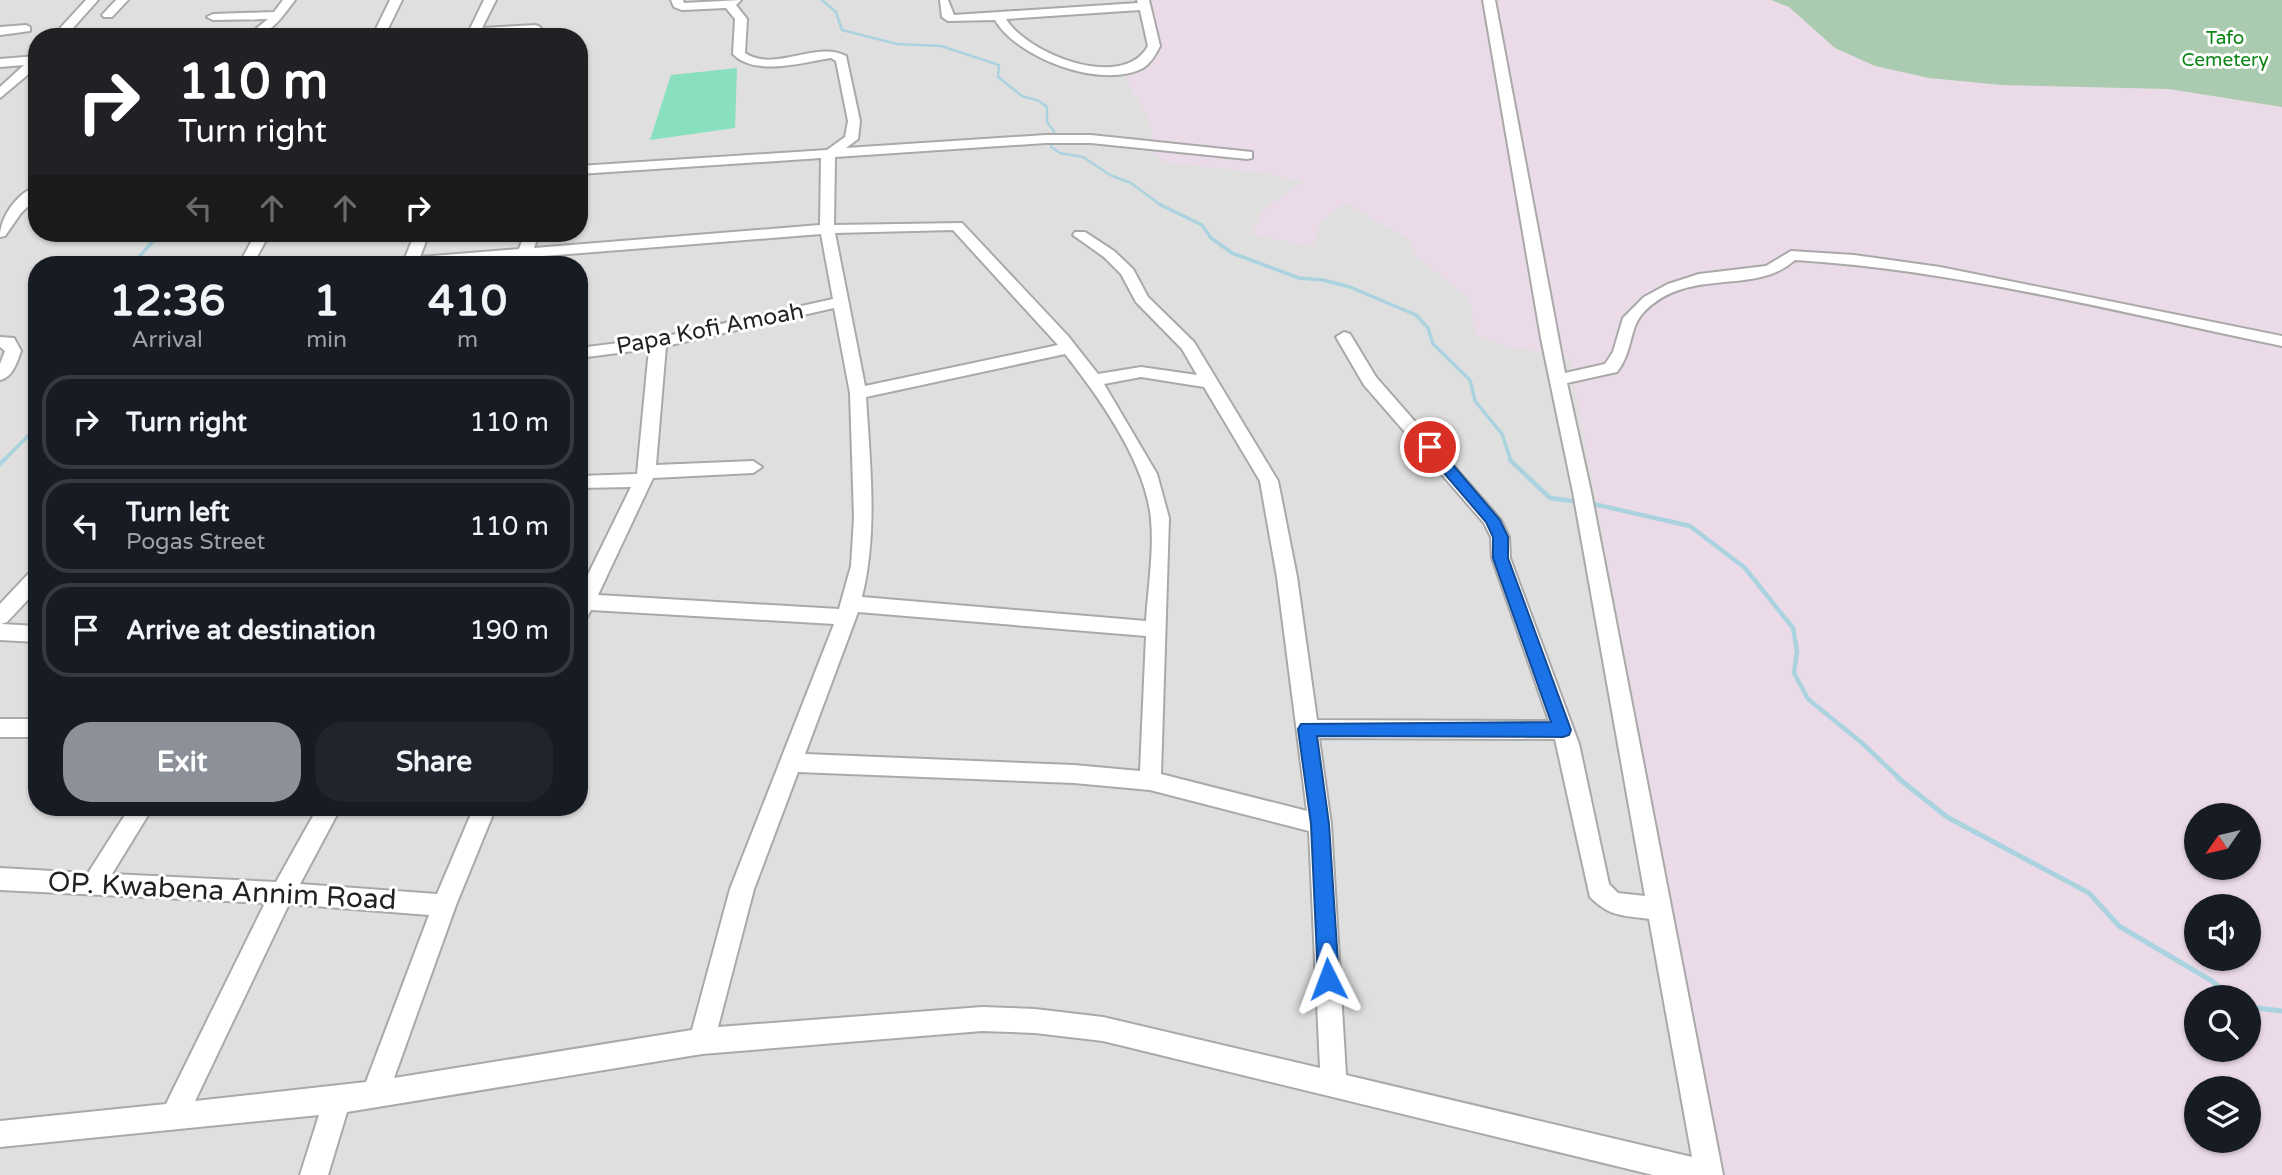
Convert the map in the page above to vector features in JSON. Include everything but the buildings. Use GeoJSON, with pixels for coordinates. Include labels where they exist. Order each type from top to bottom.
{"type":"FeatureCollection","features":[{"type":"Feature","properties":{"kind":"street"},"geometry":{"type":"LineString","coordinates":[[66,28],[92,0]]}},
{"type":"Feature","properties":{"kind":"street"},"geometry":{"type":"LineString","coordinates":[[108,15],[122,0]]}},
{"type":"Feature","properties":{"kind":"street"},"geometry":{"type":"LineString","coordinates":[[263,28],[289,0]]}},
{"type":"Feature","properties":{"kind":"street"},"geometry":{"type":"LineString","coordinates":[[382,28],[396,0]]}},
{"type":"Feature","properties":{"kind":"street"},"geometry":{"type":"LineString","coordinates":[[476,28],[490,0]]}},
{"type":"Feature","properties":{"kind":"street"},"geometry":{"type":"LineString","coordinates":[[677,0],[682,7],[732,2],[741,19],[738,54],[749,62],[833,54],[842,59],[853,121],[852,136],[848,143],[828,155]]}},
{"type":"Feature","properties":{"kind":"street"},"geometry":{"type":"LineString","coordinates":[[0,1134],[337,1100],[702,1041],[982,1019],[1035,1021],[1103,1029],[1709,1175],[1489,0]]}},
{"type":"Feature","properties":{"kind":"street"},"geometry":{"type":"LineString","coordinates":[[944,2],[948,16],[952,19],[1144,3],[1154,46],[1149,56],[1129,69],[1080,67],[1045,56],[1022,44],[1003,27],[999,16]]}},
{"type":"Feature","properties":{"kind":"street"},"geometry":{"type":"LineString","coordinates":[[213,17],[278,15]]}},
{"type":"Feature","properties":{"kind":"street"},"geometry":{"type":"LineString","coordinates":[[0,31],[26,29]]}},
{"type":"Feature","properties":{"kind":"street"},"geometry":{"type":"LineString","coordinates":[[0,63],[28,61]]}},
{"type":"Feature","properties":{"kind":"street"},"geometry":{"type":"LineString","coordinates":[[0,94],[28,68]]}},
{"type":"Feature","properties":{"kind":"street"},"geometry":{"type":"LineString","coordinates":[[588,169],[1046,139],[1091,139],[1248,155]]}},
{"type":"Feature","properties":{"kind":"street"},"geometry":{"type":"LineString","coordinates":[[702,1041],[742,889],[793,763],[849,611],[860,566],[863,518],[858,393],[827,229],[828,155]]}},
{"type":"Feature","properties":{"kind":"street"},"geometry":{"type":"LineString","coordinates":[[0,233],[28,199]]}},
{"type":"Feature","properties":{"kind":"street"},"geometry":{"type":"LineString","coordinates":[[0,212],[28,208]]}},
{"type":"Feature","properties":{"kind":"street"},"geometry":{"type":"LineString","coordinates":[[561,256],[827,229],[957,226],[1069,348],[1094,380],[1124,428],[1147,474],[1160,518],[1150,781]]}},
{"type":"Feature","properties":{"kind":"street"},"geometry":{"type":"LineString","coordinates":[[1080,234],[1109,254],[1128,272],[1141,299],[1188,346],[1269,481],[1287,577],[1320,824],[1334,1083]]}},
{"type":"Feature","properties":{"kind":"street"},"geometry":{"type":"LineString","coordinates":[[1559,380],[1611,368],[1622,352],[1625,327],[1633,313],[1649,300],[1700,279],[1765,273],[1776,269],[1791,255],[1854,259],[1940,271],[2282,341]]}},
{"type":"Feature","properties":{"kind":"street","name":"Papa Kofi Amoah"},"geometry":{"type":"LineString","coordinates":[[588,353],[658,343],[841,302]]}},
{"type":"Feature","properties":{"kind":"street"},"geometry":{"type":"LineString","coordinates":[[1343,337],[1355,352],[1360,368],[1370,381],[1492,520],[1500,537],[1501,558],[1568,744],[1598,888],[1612,902],[1658,909]]}},
{"type":"Feature","properties":{"kind":"street"},"geometry":{"type":"LineString","coordinates":[[0,342],[8,342],[13,351],[8,365],[0,375]]}},
{"type":"Feature","properties":{"kind":"street"},"geometry":{"type":"LineString","coordinates":[[588,596],[646,476],[658,343]]}},
{"type":"Feature","properties":{"kind":"street"},"geometry":{"type":"LineString","coordinates":[[858,393],[1069,348]]}},
{"type":"Feature","properties":{"kind":"street"},"geometry":{"type":"LineString","coordinates":[[1094,380],[1141,372],[1209,382]]}},
{"type":"Feature","properties":{"kind":"street"},"geometry":{"type":"LineString","coordinates":[[588,481],[753,467]]}},
{"type":"Feature","properties":{"kind":"street"},"geometry":{"type":"LineString","coordinates":[[0,617],[28,587]]}},
{"type":"Feature","properties":{"kind":"street"},"geometry":{"type":"LineString","coordinates":[[588,608],[849,611],[1156,629]]}},
{"type":"Feature","properties":{"kind":"street"},"geometry":{"type":"LineString","coordinates":[[0,632],[28,634]]}},
{"type":"Feature","properties":{"kind":"street"},"geometry":{"type":"LineString","coordinates":[[0,728],[28,728]]}},
{"type":"Feature","properties":{"kind":"street"},"geometry":{"type":"LineString","coordinates":[[1307,729],[1563,730]]}},
{"type":"Feature","properties":{"kind":"street"},"geometry":{"type":"LineString","coordinates":[[793,763],[1074,774],[1150,781],[1320,824]]}},
{"type":"Feature","properties":{"kind":"street"},"geometry":{"type":"LineString","coordinates":[[94,883],[136,816]]}},
{"type":"Feature","properties":{"kind":"street"},"geometry":{"type":"LineString","coordinates":[[175,1115],[282,893],[325,816]]}},
{"type":"Feature","properties":{"kind":"street"},"geometry":{"type":"LineString","coordinates":[[375,1094],[444,905],[481,816]]}},
{"type":"Feature","properties":{"kind":"street","name":"OP. Kwabena Annim Road"},"geometry":{"type":"LineString","coordinates":[[0,879],[282,893],[444,905]]}},
{"type":"Feature","properties":{"kind":"street"},"geometry":{"type":"LineString","coordinates":[[314,1175],[337,1100]]}},
{"type":"Feature","properties":{"kind":"shaded area"},"geometry":{"type":"Polygon","coordinates":[[[0,0],[2282,0],[2282,1175],[0,1175],[0,0]]]}},
{"type":"Feature","properties":{"kind":"shaded area"},"geometry":{"type":"Polygon","coordinates":[[[1147,0],[1771,0],[1788,7],[1835,48],[1875,66],[1929,78],[2002,85],[2169,89],[2282,107],[2282,1175],[1723,1175],[1569,357],[1501,345],[1475,334],[1470,299],[1417,257],[1407,238],[1345,203],[1320,222],[1313,247],[1252,234],[1262,211],[1303,181],[1258,172],[1166,163],[1154,154],[1150,122],[1125,76],[1145,66],[1158,52],[1159,33],[1147,0]]]}},
{"type":"Feature","properties":{"kind":"green space","name":"Tafo Cemetery"},"geometry":{"type":"Polygon","coordinates":[[[1771,0],[2282,0],[2282,107],[2169,89],[2002,85],[1929,78],[1875,66],[1835,48],[1789,7],[1771,0]]]}},
{"type":"Feature","properties":{"kind":"green space"},"geometry":{"type":"Polygon","coordinates":[[[737,68],[735,128],[650,140],[671,75],[737,68]]]}},
{"type":"Feature","properties":{"kind":"waterway"},"geometry":{"type":"LineString","coordinates":[[822,0],[836,12],[842,30],[897,44],[941,46],[999,65],[998,77],[1022,96],[1039,101],[1047,107],[1047,122],[1054,131],[1051,147],[1060,153],[1083,157],[1110,175],[1131,183],[1160,204]]}},
{"type":"Feature","properties":{"kind":"waterway"},"geometry":{"type":"LineString","coordinates":[[1160,204],[1202,225],[1211,238],[1232,253],[1299,278],[1323,280],[1350,287],[1416,315],[1428,328],[1433,344],[1470,380],[1475,401],[1502,434],[1511,461]]}},
{"type":"Feature","properties":{"kind":"waterway"},"geometry":{"type":"LineString","coordinates":[[140,256],[152,242]]}},
{"type":"Feature","properties":{"kind":"waterway"},"geometry":{"type":"LineString","coordinates":[[0,464],[28,436]]}},
{"type":"Feature","properties":{"kind":"waterway"},"geometry":{"type":"LineString","coordinates":[[1511,461],[1550,498],[1580,502]]}},
{"type":"Feature","properties":{"kind":"waterway"},"geometry":{"type":"LineString","coordinates":[[1589,503],[1690,526],[1745,568],[1793,628],[1797,651],[1794,673],[1808,699],[1862,743],[1900,779]]}},
{"type":"Feature","properties":{"kind":"waterway"},"geometry":{"type":"LineString","coordinates":[[1898,778],[1947,817],[2089,893],[2119,926],[2217,985]]}},
{"type":"Feature","properties":{"kind":"waterway"},"geometry":{"type":"LineString","coordinates":[[2261,1008],[2282,1011]]}},
{"type":"Feature","properties":{"kind":"route"},"geometry":{"type":"LineString","coordinates":[[1328,979],[1320,824],[1307,729],[1563,730],[1501,558],[1500,537],[1492,520],[1430,447]]}}]}
